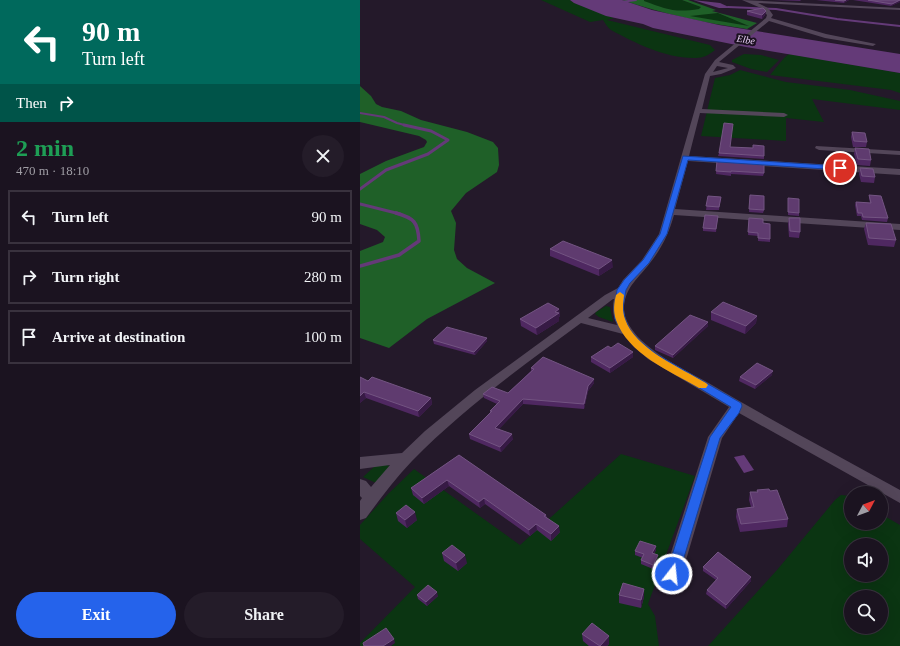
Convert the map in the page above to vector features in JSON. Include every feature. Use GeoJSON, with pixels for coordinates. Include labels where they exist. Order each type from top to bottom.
{"type":"FeatureCollection","features":[{"type":"Feature","properties":{"kind":"street"},"geometry":{"type":"LineString","coordinates":[[746,1],[763,7],[769,12],[770,15],[768,19],[733,47],[715,64],[708,74],[664,234],[655,249],[622,290],[618,307],[620,319],[626,331],[637,343],[653,356],[737,406],[900,497]]}},
{"type":"Feature","properties":{"kind":"street"},"geometry":{"type":"LineString","coordinates":[[746,1],[772,1],[900,9]]}},
{"type":"Feature","properties":{"kind":"street"},"geometry":{"type":"LineString","coordinates":[[768,19],[825,36],[873,44]]}},
{"type":"Feature","properties":{"kind":"street"},"geometry":{"type":"LineString","coordinates":[[708,74],[719,73],[734,68],[731,66],[715,64]]}},
{"type":"Feature","properties":{"kind":"street"},"geometry":{"type":"LineString","coordinates":[[698,111],[784,115]]}},
{"type":"Feature","properties":{"kind":"street"},"geometry":{"type":"LineString","coordinates":[[819,148],[883,161],[900,172]]}},
{"type":"Feature","properties":{"kind":"street"},"geometry":{"type":"LineString","coordinates":[[685,158],[883,161],[900,153]]}},
{"type":"Feature","properties":{"kind":"street"},"geometry":{"type":"LineString","coordinates":[[671,212],[900,228]]}},
{"type":"Feature","properties":{"kind":"street"},"geometry":{"type":"LineString","coordinates":[[360,513],[406,458],[440,426],[469,402],[579,319],[609,297],[622,290]]}},
{"type":"Feature","properties":{"kind":"street"},"geometry":{"type":"LineString","coordinates":[[579,319],[626,331]]}},
{"type":"Feature","properties":{"kind":"street"},"geometry":{"type":"LineString","coordinates":[[669,587],[715,437],[735,411],[737,406]]}},
{"type":"Feature","properties":{"kind":"street"},"geometry":{"type":"LineString","coordinates":[[360,463],[406,458]]}},
{"type":"Feature","properties":{"kind":"street"},"geometry":{"type":"LineString","coordinates":[[360,485],[372,499]]}},
{"type":"Feature","properties":{"kind":"green space"},"geometry":{"type":"Polygon","coordinates":[[[541,0],[570,0],[574,3],[614,18],[607,20],[710,45],[715,50],[706,56],[699,58],[685,58],[663,53],[641,45],[611,30],[603,20],[590,22],[541,0]]]}},
{"type":"Feature","properties":{"kind":"green space"},"geometry":{"type":"Polygon","coordinates":[[[622,0],[644,0],[670,10],[683,11],[699,9],[701,7],[682,0],[688,0],[716,10],[712,11],[757,23],[747,29],[716,24],[684,18],[622,0]],[[718,13],[690,16],[749,26],[718,13]]]}},
{"type":"Feature","properties":{"kind":"green space"},"geometry":{"type":"Polygon","coordinates":[[[682,0],[702,7],[688,12],[680,12],[657,6],[643,1],[682,0]]]}},
{"type":"Feature","properties":{"kind":"green space"},"geometry":{"type":"Polygon","coordinates":[[[718,13],[750,26],[690,17],[690,15],[718,13]]]}},
{"type":"Feature","properties":{"kind":"green space"},"geometry":{"type":"Polygon","coordinates":[[[744,54],[761,55],[779,60],[767,72],[751,69],[732,62],[732,60],[744,54]]]}},
{"type":"Feature","properties":{"kind":"green space"},"geometry":{"type":"Polygon","coordinates":[[[789,54],[900,73],[900,93],[891,90],[770,75],[789,54]]]}},
{"type":"Feature","properties":{"kind":"green space"},"geometry":{"type":"Polygon","coordinates":[[[740,70],[786,82],[850,90],[900,101],[900,110],[812,99],[824,122],[786,118],[786,141],[701,136],[715,78],[730,75],[740,70]]]}},
{"type":"Feature","properties":{"kind":"green space"},"geometry":{"type":"Polygon","coordinates":[[[360,86],[371,96],[376,104],[382,107],[401,111],[421,120],[467,132],[493,142],[498,148],[499,165],[497,172],[466,193],[451,211],[456,223],[454,250],[457,259],[467,268],[495,283],[427,319],[389,348],[360,338],[360,251],[383,242],[385,237],[377,230],[360,224],[360,174],[386,161],[424,147],[427,142],[419,136],[360,122],[360,86]]]}},
{"type":"Feature","properties":{"kind":"green space"},"geometry":{"type":"Polygon","coordinates":[[[606,306],[610,307],[613,322],[595,314],[606,306]]]}},
{"type":"Feature","properties":{"kind":"green space"},"geometry":{"type":"Polygon","coordinates":[[[621,454],[695,476],[648,604],[655,616],[659,646],[360,646],[360,643],[415,587],[360,539],[360,525],[388,494],[414,469],[520,545],[621,454]]]}},
{"type":"Feature","properties":{"kind":"green space"},"geometry":{"type":"Polygon","coordinates":[[[384,464],[392,467],[376,483],[363,477],[375,466],[384,464]]]}},
{"type":"Feature","properties":{"kind":"green space"},"geometry":{"type":"Polygon","coordinates":[[[841,495],[844,495],[844,530],[888,530],[888,518],[900,525],[900,646],[708,646],[777,570],[835,500],[841,495]]]}},
{"type":"Feature","properties":{"kind":"water","name":"Elbe"},"geometry":{"type":"Polygon","coordinates":[[[570,0],[622,0],[652,10],[719,25],[900,54],[900,73],[746,47],[653,28],[643,24],[606,16],[570,0]]]}},
{"type":"Feature","properties":{"kind":"water"},"geometry":{"type":"Polygon","coordinates":[[[693,0],[720,3],[731,8],[719,8],[693,0]]]}},
{"type":"Feature","properties":{"kind":"water"},"geometry":{"type":"Polygon","coordinates":[[[744,455],[754,470],[744,473],[734,457],[744,455]]]}},
{"type":"Feature","properties":{"kind":"building"},"geometry":{"type":"Polygon","coordinates":[[[868,0],[900,0],[892,4],[868,0]]]}},
{"type":"Feature","properties":{"kind":"building"},"geometry":{"type":"Polygon","coordinates":[[[763,8],[766,11],[762,15],[747,11],[763,8]]]}},
{"type":"Feature","properties":{"kind":"building"},"geometry":{"type":"Polygon","coordinates":[[[724,123],[733,124],[730,147],[753,148],[753,145],[764,146],[764,156],[719,153],[724,123]]]}},
{"type":"Feature","properties":{"kind":"building"},"geometry":{"type":"Polygon","coordinates":[[[852,132],[865,133],[867,142],[854,141],[852,132]]]}},
{"type":"Feature","properties":{"kind":"building"},"geometry":{"type":"Polygon","coordinates":[[[855,148],[869,149],[871,160],[858,159],[855,148]]]}},
{"type":"Feature","properties":{"kind":"building"},"geometry":{"type":"Polygon","coordinates":[[[717,161],[764,164],[764,173],[716,171],[717,161]]]}},
{"type":"Feature","properties":{"kind":"building"},"geometry":{"type":"Polygon","coordinates":[[[860,168],[873,169],[875,177],[862,176],[860,168]]]}},
{"type":"Feature","properties":{"kind":"building"},"geometry":{"type":"Polygon","coordinates":[[[750,195],[764,196],[764,210],[749,209],[750,195]]]}},
{"type":"Feature","properties":{"kind":"building"},"geometry":{"type":"Polygon","coordinates":[[[869,195],[881,196],[888,218],[863,217],[862,213],[858,213],[856,202],[871,203],[869,195]]]}},
{"type":"Feature","properties":{"kind":"building"},"geometry":{"type":"Polygon","coordinates":[[[708,196],[721,197],[719,207],[706,206],[708,196]]]}},
{"type":"Feature","properties":{"kind":"building"},"geometry":{"type":"Polygon","coordinates":[[[788,198],[799,199],[799,213],[788,212],[788,198]]]}},
{"type":"Feature","properties":{"kind":"building"},"geometry":{"type":"Polygon","coordinates":[[[705,215],[718,216],[716,229],[703,228],[705,215]]]}},
{"type":"Feature","properties":{"kind":"building"},"geometry":{"type":"Polygon","coordinates":[[[749,218],[763,219],[763,223],[770,224],[770,239],[758,238],[758,233],[748,232],[749,218]]]}},
{"type":"Feature","properties":{"kind":"building"},"geometry":{"type":"Polygon","coordinates":[[[789,218],[800,218],[800,232],[790,231],[789,218]]]}},
{"type":"Feature","properties":{"kind":"building"},"geometry":{"type":"Polygon","coordinates":[[[866,223],[891,224],[896,240],[869,238],[866,223]]]}},
{"type":"Feature","properties":{"kind":"building"},"geometry":{"type":"Polygon","coordinates":[[[563,241],[612,260],[599,269],[550,249],[563,241]]]}},
{"type":"Feature","properties":{"kind":"building"},"geometry":{"type":"Polygon","coordinates":[[[723,302],[757,316],[746,326],[711,312],[723,302]]]}},
{"type":"Feature","properties":{"kind":"building"},"geometry":{"type":"Polygon","coordinates":[[[548,303],[559,309],[555,312],[559,313],[536,328],[520,319],[548,303]]]}},
{"type":"Feature","properties":{"kind":"building"},"geometry":{"type":"Polygon","coordinates":[[[690,315],[708,322],[673,355],[655,346],[690,315]]]}},
{"type":"Feature","properties":{"kind":"building"},"geometry":{"type":"Polygon","coordinates":[[[447,327],[487,338],[474,352],[433,340],[447,327]]]}},
{"type":"Feature","properties":{"kind":"building"},"geometry":{"type":"Polygon","coordinates":[[[618,343],[633,352],[610,368],[591,357],[608,346],[611,348],[618,343]]]}},
{"type":"Feature","properties":{"kind":"building"},"geometry":{"type":"Polygon","coordinates":[[[543,357],[594,379],[588,386],[584,404],[523,399],[495,428],[512,434],[500,447],[469,434],[500,401],[483,394],[492,387],[508,393],[534,369],[531,368],[543,357]]]}},
{"type":"Feature","properties":{"kind":"building"},"geometry":{"type":"Polygon","coordinates":[[[757,363],[773,371],[756,385],[740,377],[757,363]]]}},
{"type":"Feature","properties":{"kind":"building"},"geometry":{"type":"Polygon","coordinates":[[[360,377],[368,381],[372,377],[431,398],[418,411],[364,392],[360,396],[360,377]]]}},
{"type":"Feature","properties":{"kind":"building"},"geometry":{"type":"Polygon","coordinates":[[[459,455],[546,515],[544,516],[559,526],[551,534],[536,524],[529,530],[484,498],[479,502],[447,480],[422,498],[411,488],[459,455]]]}},
{"type":"Feature","properties":{"kind":"building"},"geometry":{"type":"Polygon","coordinates":[[[769,489],[770,491],[777,490],[788,519],[741,524],[737,509],[754,507],[750,492],[758,492],[757,490],[769,489]]]}},
{"type":"Feature","properties":{"kind":"building"},"geometry":{"type":"Polygon","coordinates":[[[406,505],[415,512],[405,520],[396,513],[406,505]]]}},
{"type":"Feature","properties":{"kind":"building"},"geometry":{"type":"Polygon","coordinates":[[[640,541],[656,546],[652,553],[658,555],[653,565],[641,560],[644,554],[635,551],[640,541]]]}},
{"type":"Feature","properties":{"kind":"building"},"geometry":{"type":"Polygon","coordinates":[[[452,545],[465,555],[456,563],[442,553],[452,545]]]}},
{"type":"Feature","properties":{"kind":"building"},"geometry":{"type":"Polygon","coordinates":[[[718,552],[751,577],[726,605],[707,590],[718,578],[703,567],[718,552]]]}},
{"type":"Feature","properties":{"kind":"building"},"geometry":{"type":"Polygon","coordinates":[[[623,583],[644,589],[641,600],[619,595],[623,583]]]}},
{"type":"Feature","properties":{"kind":"building"},"geometry":{"type":"Polygon","coordinates":[[[428,585],[437,592],[426,602],[417,595],[428,585]]]}},
{"type":"Feature","properties":{"kind":"building"},"geometry":{"type":"Polygon","coordinates":[[[592,623],[609,636],[600,646],[582,634],[592,623]]]}},
{"type":"Feature","properties":{"kind":"building"},"geometry":{"type":"Polygon","coordinates":[[[386,628],[394,639],[383,646],[364,646],[363,643],[386,628]]]}},
{"type":"Feature","properties":{"kind":"waterway"},"geometry":{"type":"LineString","coordinates":[[621,2],[636,0]]}},
{"type":"Feature","properties":{"kind":"waterway"},"geometry":{"type":"LineString","coordinates":[[728,7],[776,9],[837,19],[900,26]]}},
{"type":"Feature","properties":{"kind":"waterway"},"geometry":{"type":"LineString","coordinates":[[360,113],[384,117],[406,125]]}},
{"type":"Feature","properties":{"kind":"waterway"},"geometry":{"type":"LineString","coordinates":[[360,189],[386,170],[428,154],[448,140],[431,131],[406,125]]}},
{"type":"Feature","properties":{"kind":"waterway"},"geometry":{"type":"LineString","coordinates":[[360,204],[396,213]]}},
{"type":"Feature","properties":{"kind":"waterway"},"geometry":{"type":"LineString","coordinates":[[360,266],[399,255],[419,241],[418,229],[414,222],[411,219],[396,213]]}},
{"type":"Feature","properties":{"kind":"waterway"},"geometry":{"type":"LineString","coordinates":[[396,213],[400,214]]}},
{"type":"Feature","properties":{"kind":"slow traffic"},"geometry":{"type":"LineString","coordinates":[[620,295],[618,307],[620,319],[626,330],[637,343],[653,356],[703,385]]}},
{"type":"Feature","properties":{"kind":"route"},"geometry":{"type":"LineString","coordinates":[[672,574],[715,437],[735,411],[737,406],[653,356],[637,343],[626,330],[620,319],[618,307],[619,297],[627,282],[646,262],[664,234],[685,158],[840,168]]}}]}
